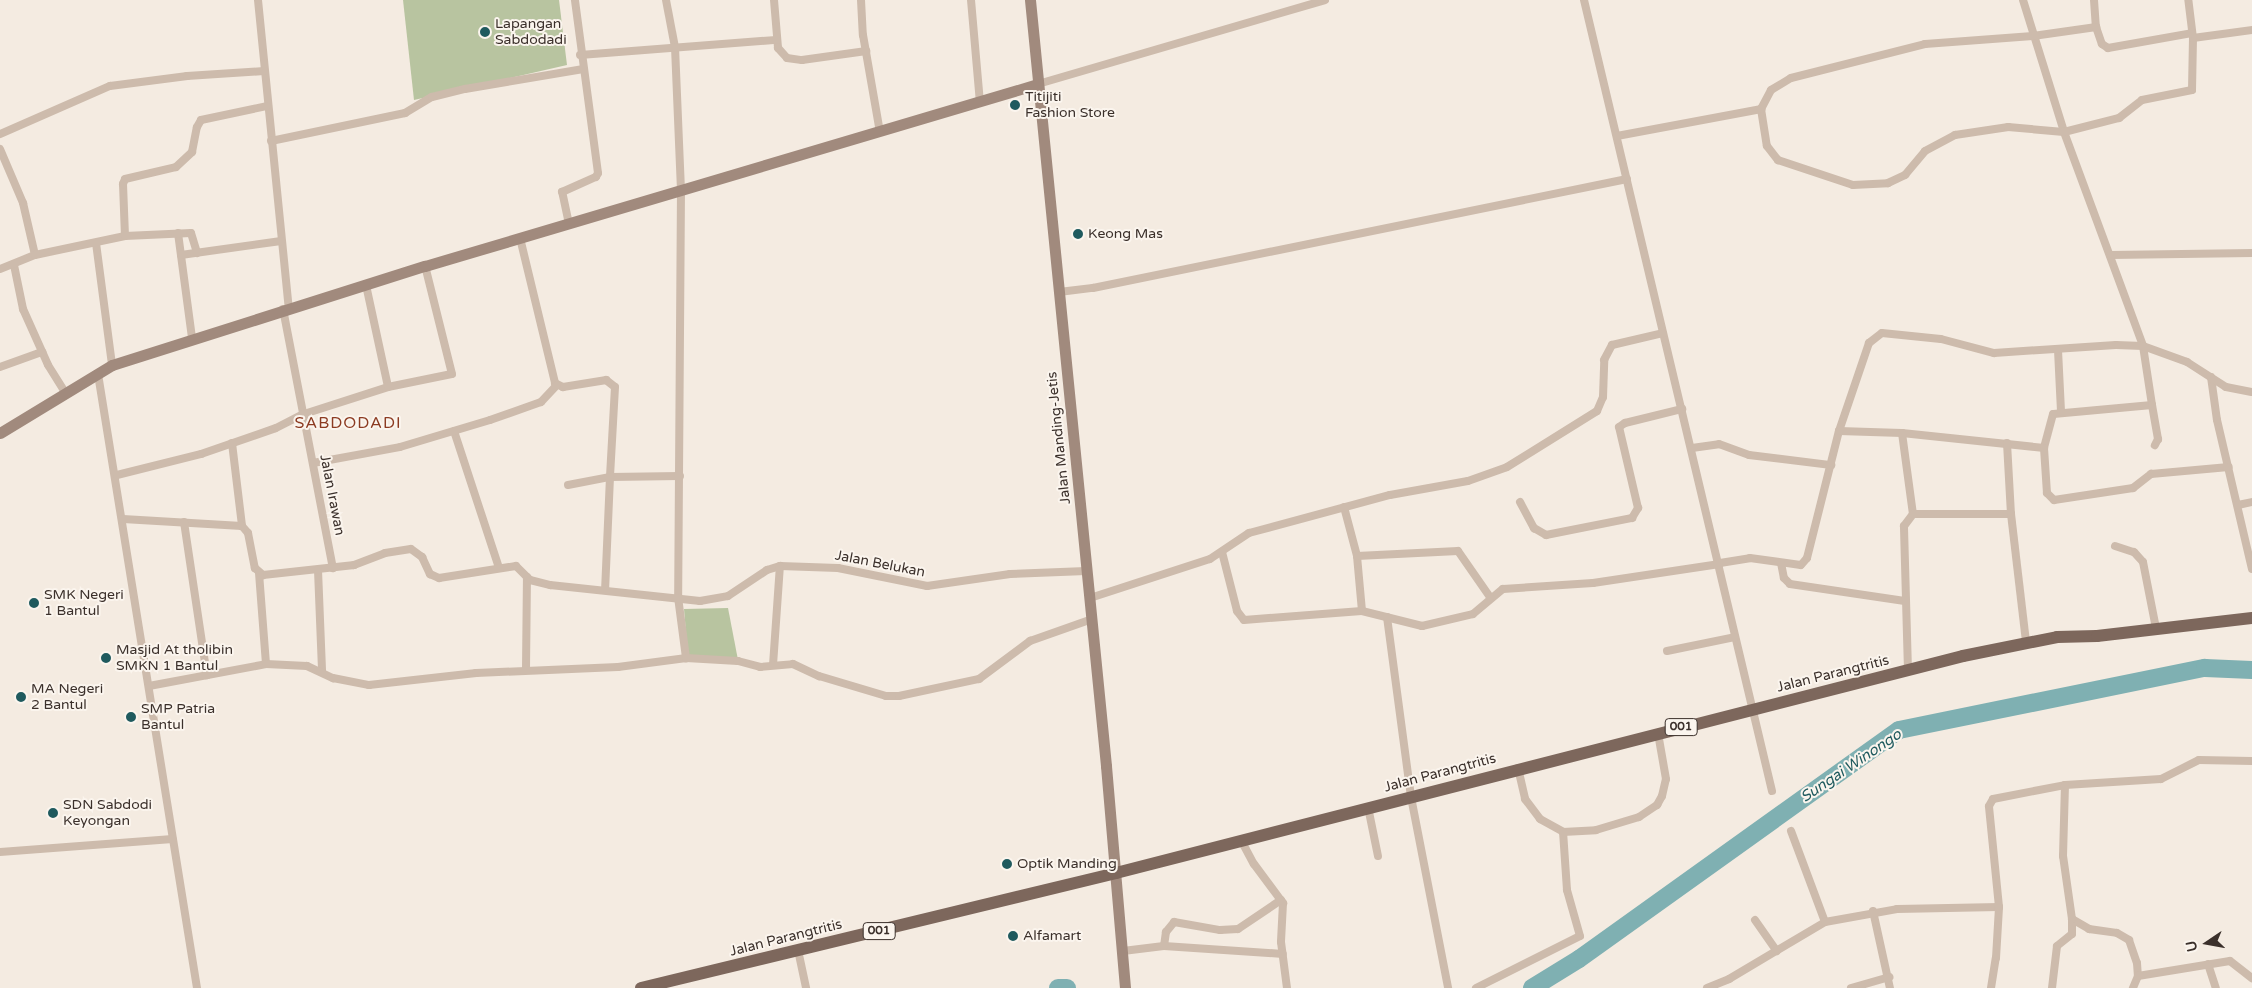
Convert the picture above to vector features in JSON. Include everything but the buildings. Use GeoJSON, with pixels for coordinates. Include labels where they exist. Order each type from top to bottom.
{"type":"FeatureCollection","features":[{"type":"Feature","properties":{"kind":"main road","name":"Jalan Parangtritis"},"geometry":{"type":"LineString","coordinates":[[641,988],[1116,873],[1658,732],[2026,642],[2252,618]]}},
{"type":"Feature","properties":{"kind":"street","name":"Jalan Irawan"},"geometry":{"type":"LineString","coordinates":[[258,0],[267,106],[282,241],[286,308],[333,568]]}},
{"type":"Feature","properties":{"kind":"street"},"geometry":{"type":"LineString","coordinates":[[569,224],[562,192],[596,177],[598,173],[580,55],[575,0]]}},
{"type":"Feature","properties":{"kind":"street"},"geometry":{"type":"LineString","coordinates":[[666,0],[675,47],[681,189],[678,597],[686,658]]}},
{"type":"Feature","properties":{"kind":"street"},"geometry":{"type":"LineString","coordinates":[[774,0],[776,40],[783,56],[795,60],[866,51]]}},
{"type":"Feature","properties":{"kind":"street"},"geometry":{"type":"LineString","coordinates":[[861,0],[866,51],[880,132]]}},
{"type":"Feature","properties":{"kind":"street"},"geometry":{"type":"LineString","coordinates":[[971,0],[980,102]]}},
{"type":"Feature","properties":{"kind":"street","name":"Jalan Manding-Jetis"},"geometry":{"type":"LineString","coordinates":[[1030,0],[1090,598],[1125,983]]}},
{"type":"Feature","properties":{"kind":"street"},"geometry":{"type":"LineString","coordinates":[[0,433],[112,365],[192,338],[681,189],[1325,0]]}},
{"type":"Feature","properties":{"kind":"street"},"geometry":{"type":"LineString","coordinates":[[1584,0],[1720,563],[1735,637],[1772,791]]}},
{"type":"Feature","properties":{"kind":"street"},"geometry":{"type":"LineString","coordinates":[[2022,0],[2064,132],[2143,346],[2158,439],[2155,445]]}},
{"type":"Feature","properties":{"kind":"street"},"geometry":{"type":"LineString","coordinates":[[2094,0],[2096,27],[2102,44],[2108,48],[2252,30]]}},
{"type":"Feature","properties":{"kind":"street"},"geometry":{"type":"LineString","coordinates":[[2096,27],[2032,36],[1924,44],[1825,68],[1778,84],[1766,96],[1761,110],[1767,146],[1773,156],[1838,182],[1865,186],[1896,180],[1925,151],[1955,135],[2008,126],[2064,132],[2119,118],[2142,100],[2192,90],[2192,36],[2188,0]]}},
{"type":"Feature","properties":{"kind":"street"},"geometry":{"type":"LineString","coordinates":[[580,55],[776,40]]}},
{"type":"Feature","properties":{"kind":"street"},"geometry":{"type":"LineString","coordinates":[[271,141],[406,113],[432,97],[465,89],[583,69]]}},
{"type":"Feature","properties":{"kind":"street"},"geometry":{"type":"LineString","coordinates":[[0,134],[110,86],[187,76],[264,71]]}},
{"type":"Feature","properties":{"kind":"street"},"geometry":{"type":"LineString","coordinates":[[125,236],[123,184],[125,179],[176,167],[192,152],[196,127],[201,120],[267,106]]}},
{"type":"Feature","properties":{"kind":"street"},"geometry":{"type":"LineString","coordinates":[[1617,136],[1761,110]]}},
{"type":"Feature","properties":{"kind":"street"},"geometry":{"type":"LineString","coordinates":[[0,149],[23,203],[35,255]]}},
{"type":"Feature","properties":{"kind":"street"},"geometry":{"type":"LineString","coordinates":[[1059,292],[1092,288],[1627,179]]}},
{"type":"Feature","properties":{"kind":"street"},"geometry":{"type":"LineString","coordinates":[[178,233],[192,338]]}},
{"type":"Feature","properties":{"kind":"street"},"geometry":{"type":"LineString","coordinates":[[0,269],[35,255],[125,236],[193,234],[197,253]]}},
{"type":"Feature","properties":{"kind":"street"},"geometry":{"type":"LineString","coordinates":[[520,238],[557,386]]}},
{"type":"Feature","properties":{"kind":"street"},"geometry":{"type":"LineString","coordinates":[[182,255],[282,241]]}},
{"type":"Feature","properties":{"kind":"street"},"geometry":{"type":"LineString","coordinates":[[96,243],[112,365]]}},
{"type":"Feature","properties":{"kind":"street"},"geometry":{"type":"LineString","coordinates":[[2111,255],[2252,253]]}},
{"type":"Feature","properties":{"kind":"street"},"geometry":{"type":"LineString","coordinates":[[14,265],[23,309],[42,352],[65,392]]}},
{"type":"Feature","properties":{"kind":"street"},"geometry":{"type":"LineString","coordinates":[[116,475],[232,443],[286,424],[304,414],[388,387],[452,374],[425,266]]}},
{"type":"Feature","properties":{"kind":"street"},"geometry":{"type":"LineString","coordinates":[[366,285],[388,387]]}},
{"type":"Feature","properties":{"kind":"street"},"geometry":{"type":"LineString","coordinates":[[1090,598],[1222,552],[1250,533],[1390,494],[1468,481],[1523,459],[1597,411],[1603,397],[1604,360],[1612,345],[1663,333]]}},
{"type":"Feature","properties":{"kind":"street"},"geometry":{"type":"LineString","coordinates":[[1222,552],[1237,611],[1244,620],[1362,611],[1415,625],[1431,625],[1473,614],[1490,597],[1510,588],[1593,583],[1750,558],[1801,565],[1808,558],[1840,431],[1870,343],[1882,333],[1942,338],[1994,353],[2116,345],[2143,346],[2187,362],[2226,387],[2252,392]]}},
{"type":"Feature","properties":{"kind":"street"},"geometry":{"type":"LineString","coordinates":[[2058,350],[2061,412]]}},
{"type":"Feature","properties":{"kind":"street"},"geometry":{"type":"LineString","coordinates":[[0,367],[42,352]]}},
{"type":"Feature","properties":{"kind":"street"},"geometry":{"type":"LineString","coordinates":[[98,374],[116,475],[197,988]]}},
{"type":"Feature","properties":{"kind":"street"},"geometry":{"type":"LineString","coordinates":[[2211,376],[2252,569]]}},
{"type":"Feature","properties":{"kind":"street"},"geometry":{"type":"LineString","coordinates":[[313,463],[400,446],[454,431],[541,402],[557,386],[606,380],[615,386],[605,590]]}},
{"type":"Feature","properties":{"kind":"street"},"geometry":{"type":"LineString","coordinates":[[2152,406],[2061,412],[2050,418],[2044,448],[2047,493],[2054,500],[2133,488],[2151,474],[2229,467]]}},
{"type":"Feature","properties":{"kind":"street"},"geometry":{"type":"LineString","coordinates":[[1520,502],[1534,528],[1546,535],[1632,518],[1638,508],[1619,427],[1625,423],[1682,409]]}},
{"type":"Feature","properties":{"kind":"street"},"geometry":{"type":"LineString","coordinates":[[259,573],[333,568],[363,563],[385,552],[411,549],[422,556],[430,574],[439,578],[499,568],[454,431]]}},
{"type":"Feature","properties":{"kind":"street"},"geometry":{"type":"LineString","coordinates":[[1840,431],[1902,433],[2044,448]]}},
{"type":"Feature","properties":{"kind":"street"},"geometry":{"type":"LineString","coordinates":[[1902,433],[1913,514]]}},
{"type":"Feature","properties":{"kind":"street"},"geometry":{"type":"LineString","coordinates":[[232,443],[242,526],[248,533],[259,573],[266,664]]}},
{"type":"Feature","properties":{"kind":"street"},"geometry":{"type":"LineString","coordinates":[[2007,443],[2011,514],[2026,642]]}},
{"type":"Feature","properties":{"kind":"street"},"geometry":{"type":"LineString","coordinates":[[1692,448],[1720,444],[1749,455],[1831,465]]}},
{"type":"Feature","properties":{"kind":"street"},"geometry":{"type":"LineString","coordinates":[[568,486],[610,477],[680,476]]}},
{"type":"Feature","properties":{"kind":"street"},"geometry":{"type":"LineString","coordinates":[[2238,505],[2252,502]]}},
{"type":"Feature","properties":{"kind":"street"},"geometry":{"type":"LineString","coordinates":[[1344,507],[1357,556],[1362,611]]}},
{"type":"Feature","properties":{"kind":"street"},"geometry":{"type":"LineString","coordinates":[[1908,671],[1905,601],[1905,521],[1913,514],[2011,514]]}},
{"type":"Feature","properties":{"kind":"street"},"geometry":{"type":"LineString","coordinates":[[123,520],[242,526]]}},
{"type":"Feature","properties":{"kind":"street"},"geometry":{"type":"LineString","coordinates":[[184,522],[207,675]]}},
{"type":"Feature","properties":{"kind":"street"},"geometry":{"type":"LineString","coordinates":[[2115,546],[2134,552],[2143,562],[2156,628]]}},
{"type":"Feature","properties":{"kind":"street"},"geometry":{"type":"LineString","coordinates":[[1357,556],[1458,551],[1490,597]]}},
{"type":"Feature","properties":{"kind":"street"},"geometry":{"type":"LineString","coordinates":[[1781,563],[1784,578],[1790,584],[1905,601]]}},
{"type":"Feature","properties":{"kind":"street","name":"Jalan Belukan"},"geometry":{"type":"LineString","coordinates":[[499,568],[516,566],[527,577],[550,585],[649,596],[678,597],[700,601],[734,594],[767,570],[780,566],[838,568],[919,586],[1010,574],[1086,571]]}},
{"type":"Feature","properties":{"kind":"street"},"geometry":{"type":"LineString","coordinates":[[773,665],[780,566]]}},
{"type":"Feature","properties":{"kind":"street"},"geometry":{"type":"LineString","coordinates":[[318,570],[322,671]]}},
{"type":"Feature","properties":{"kind":"street"},"geometry":{"type":"LineString","coordinates":[[526,669],[527,577]]}},
{"type":"Feature","properties":{"kind":"street"},"geometry":{"type":"LineString","coordinates":[[1387,617],[1411,797],[1448,988]]}},
{"type":"Feature","properties":{"kind":"street"},"geometry":{"type":"LineString","coordinates":[[149,686],[266,664],[299,664],[322,671],[333,678],[369,685],[526,669],[618,667],[686,658],[738,661],[760,667],[793,664],[819,676],[886,696],[899,696],[979,679],[1030,641],[1092,619]]}},
{"type":"Feature","properties":{"kind":"street"},"geometry":{"type":"LineString","coordinates":[[1667,651],[1735,637]]}},
{"type":"Feature","properties":{"kind":"street"},"geometry":{"type":"LineString","coordinates":[[1518,768],[1525,799],[1533,813],[1563,832],[1596,830],[1638,816],[1657,805],[1666,787],[1658,732]]}},
{"type":"Feature","properties":{"kind":"street"},"geometry":{"type":"LineString","coordinates":[[1990,988],[1996,958],[1999,907],[1990,802],[1998,796],[2065,785],[2161,779],[2199,760],[2252,762]]}},
{"type":"Feature","properties":{"kind":"street"},"geometry":{"type":"LineString","coordinates":[[2052,988],[2057,946],[2072,934],[2072,919],[2063,856],[2065,785]]}},
{"type":"Feature","properties":{"kind":"street"},"geometry":{"type":"LineString","coordinates":[[1368,808],[1378,856]]}},
{"type":"Feature","properties":{"kind":"street"},"geometry":{"type":"LineString","coordinates":[[1791,831],[1825,922]]}},
{"type":"Feature","properties":{"kind":"street"},"geometry":{"type":"LineString","coordinates":[[1476,988],[1580,936],[1568,890],[1563,832]]}},
{"type":"Feature","properties":{"kind":"street"},"geometry":{"type":"LineString","coordinates":[[0,852],[173,839]]}},
{"type":"Feature","properties":{"kind":"street"},"geometry":{"type":"LineString","coordinates":[[1241,840],[1254,864],[1281,900],[1283,954],[1287,988]]}},
{"type":"Feature","properties":{"kind":"street"},"geometry":{"type":"LineString","coordinates":[[1164,946],[1171,923],[1220,930],[1238,929],[1281,900]]}},
{"type":"Feature","properties":{"kind":"street"},"geometry":{"type":"LineString","coordinates":[[1707,988],[1777,951],[1825,922],[1873,911],[1999,907]]}},
{"type":"Feature","properties":{"kind":"street"},"geometry":{"type":"LineString","coordinates":[[1873,911],[1890,988]]}},
{"type":"Feature","properties":{"kind":"street"},"geometry":{"type":"LineString","coordinates":[[2072,919],[2089,929],[2117,933],[2129,940],[2138,976],[2133,988]]}},
{"type":"Feature","properties":{"kind":"street"},"geometry":{"type":"LineString","coordinates":[[1755,920],[1777,951]]}},
{"type":"Feature","properties":{"kind":"street"},"geometry":{"type":"LineString","coordinates":[[1123,951],[1164,946],[1283,954]]}},
{"type":"Feature","properties":{"kind":"street"},"geometry":{"type":"LineString","coordinates":[[798,950],[806,988]]}},
{"type":"Feature","properties":{"kind":"street"},"geometry":{"type":"LineString","coordinates":[[2138,976],[2230,961],[2252,978]]}},
{"type":"Feature","properties":{"kind":"street"},"geometry":{"type":"LineString","coordinates":[[2208,964],[2216,988]]}},
{"type":"Feature","properties":{"kind":"street"},"geometry":{"type":"LineString","coordinates":[[1850,988],[1888,977]]}},
{"type":"Feature","properties":{"kind":"green space","name":"Lapangan Sabdodadi"},"geometry":{"type":"Polygon","coordinates":[[[403,0],[559,0],[567,65],[414,100],[403,0]]]}},
{"type":"Feature","properties":{"kind":"green space"},"geometry":{"type":"Polygon","coordinates":[[[728,608],[738,660],[688,656],[684,609],[728,608]]]}},
{"type":"Feature","properties":{"kind":"waterway","name":"Sungai Winongo"},"geometry":{"type":"LineString","coordinates":[[1532,988],[1579,959],[1899,730],[2205,668],[2252,670]]}},
{"type":"Feature","properties":{"kind":"waterway","name":"Sungai Winongo"},"geometry":{"type":"LineString","coordinates":[[1058,988],[1067,988]]}},
{"type":"Feature","properties":{"kind":"place","name":"Lapangan Sabdodadi"},"geometry":{"type":"Point","coordinates":[485,32]}},
{"type":"Feature","properties":{"kind":"place","name":"Titijiti Fashion Store"},"geometry":{"type":"Point","coordinates":[1015,105]}},
{"type":"Feature","properties":{"kind":"place","name":"Keong Mas"},"geometry":{"type":"Point","coordinates":[1078,234]}},
{"type":"Feature","properties":{"kind":"place","name":"SMK Negeri 1 Bantul"},"geometry":{"type":"Point","coordinates":[34,603]}},
{"type":"Feature","properties":{"kind":"place","name":"Masjid At tholibin SMKN 1 Bantul"},"geometry":{"type":"Point","coordinates":[106,658]}},
{"type":"Feature","properties":{"kind":"place","name":"MA Negeri 2 Bantul"},"geometry":{"type":"Point","coordinates":[21,697]}},
{"type":"Feature","properties":{"kind":"place","name":"SMP Patria Bantul"},"geometry":{"type":"Point","coordinates":[131,717]}},
{"type":"Feature","properties":{"kind":"place","name":"SDN Sabdodi Keyongan"},"geometry":{"type":"Point","coordinates":[53,813]}},
{"type":"Feature","properties":{"kind":"place","name":"Optik Manding"},"geometry":{"type":"Point","coordinates":[1007,864]}},
{"type":"Feature","properties":{"kind":"place","name":"Alfamart"},"geometry":{"type":"Point","coordinates":[1013,936]}},
{"type":"Feature","properties":{"kind":"district","name":"SABDODADI"},"geometry":{"type":"Point","coordinates":[348,423]}}]}
